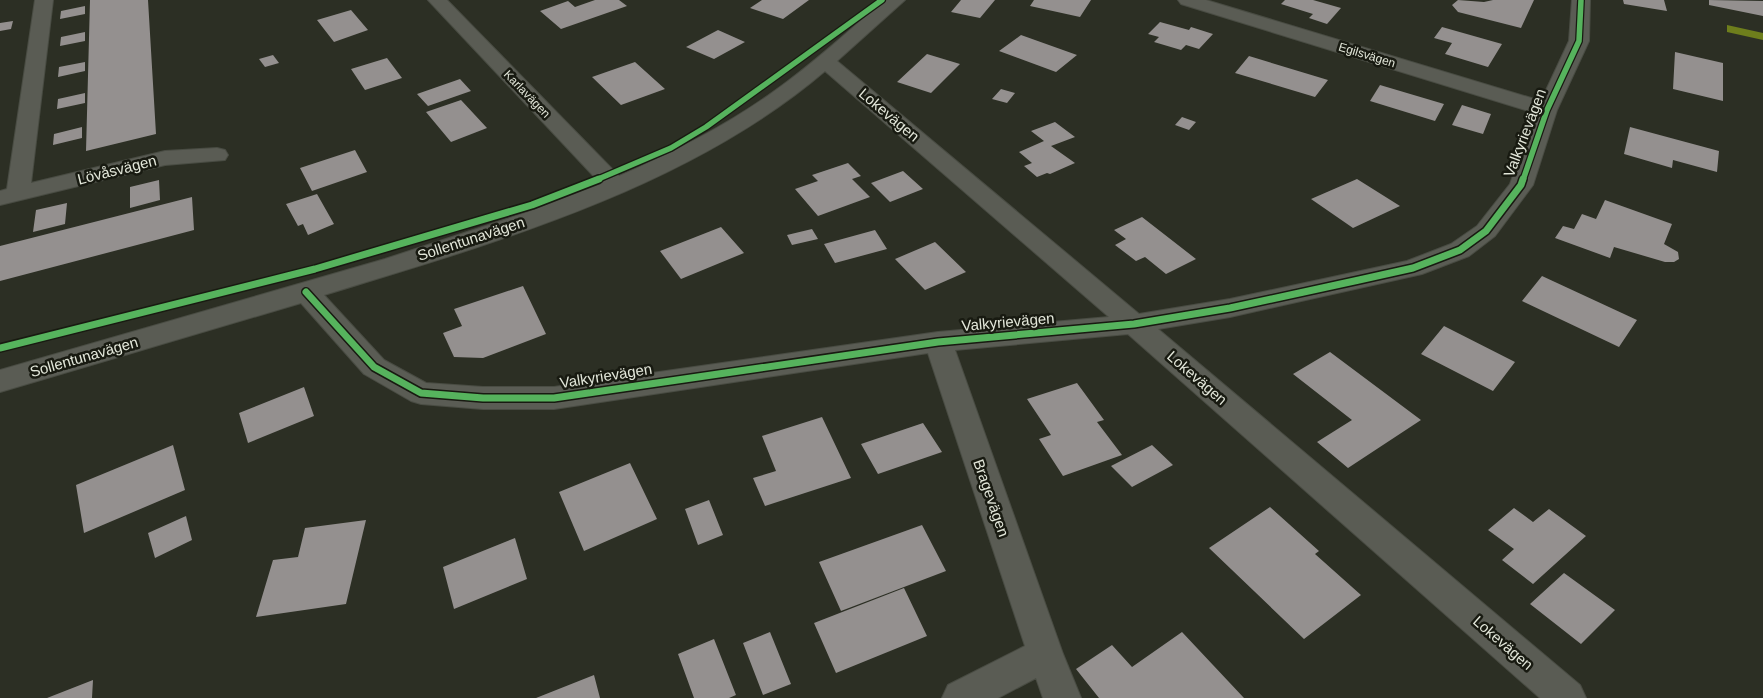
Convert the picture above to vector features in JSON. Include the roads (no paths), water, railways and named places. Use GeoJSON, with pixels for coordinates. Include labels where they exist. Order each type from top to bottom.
{"type":"FeatureCollection","features":[{"type":"Feature","properties":{"kind":"street","name":"Lövåsvägen"},"geometry":{"type":"LineString","coordinates":[[44,0],[9,196],[165,158],[217,155]]}},
{"type":"Feature","properties":{"kind":"street","name":"Karlavägen"},"geometry":{"type":"LineString","coordinates":[[437,0],[618,187]]}},
{"type":"Feature","properties":{"kind":"street","name":"Sollentunavägen"},"geometry":{"type":"LineString","coordinates":[[0,381],[306,292],[505,229],[618,187],[721,133],[763,108],[825,61],[896,0]]}},
{"type":"Feature","properties":{"kind":"street","name":"Egilsvägen"},"geometry":{"type":"LineString","coordinates":[[1187,0],[1547,110]]}},
{"type":"Feature","properties":{"kind":"street","name":"Valkyrievägen"},"geometry":{"type":"LineString","coordinates":[[306,292],[374,367],[421,393],[482,398],[554,398],[938,342],[1134,324],[1230,308],[1413,268],[1460,250],[1486,230],[1521,185],[1547,110],[1579,41],[1581,0]]}},
{"type":"Feature","properties":{"kind":"street","name":"Lokevägen"},"geometry":{"type":"LineString","coordinates":[[825,61],[1134,324],[1567,698]]}},
{"type":"Feature","properties":{"kind":"street","name":"Bragevägen"},"geometry":{"type":"LineString","coordinates":[[938,342],[1045,654],[1062,698]]}},
{"type":"Feature","properties":{"kind":"street"},"geometry":{"type":"LineString","coordinates":[[961,698],[1045,654]]}}]}
